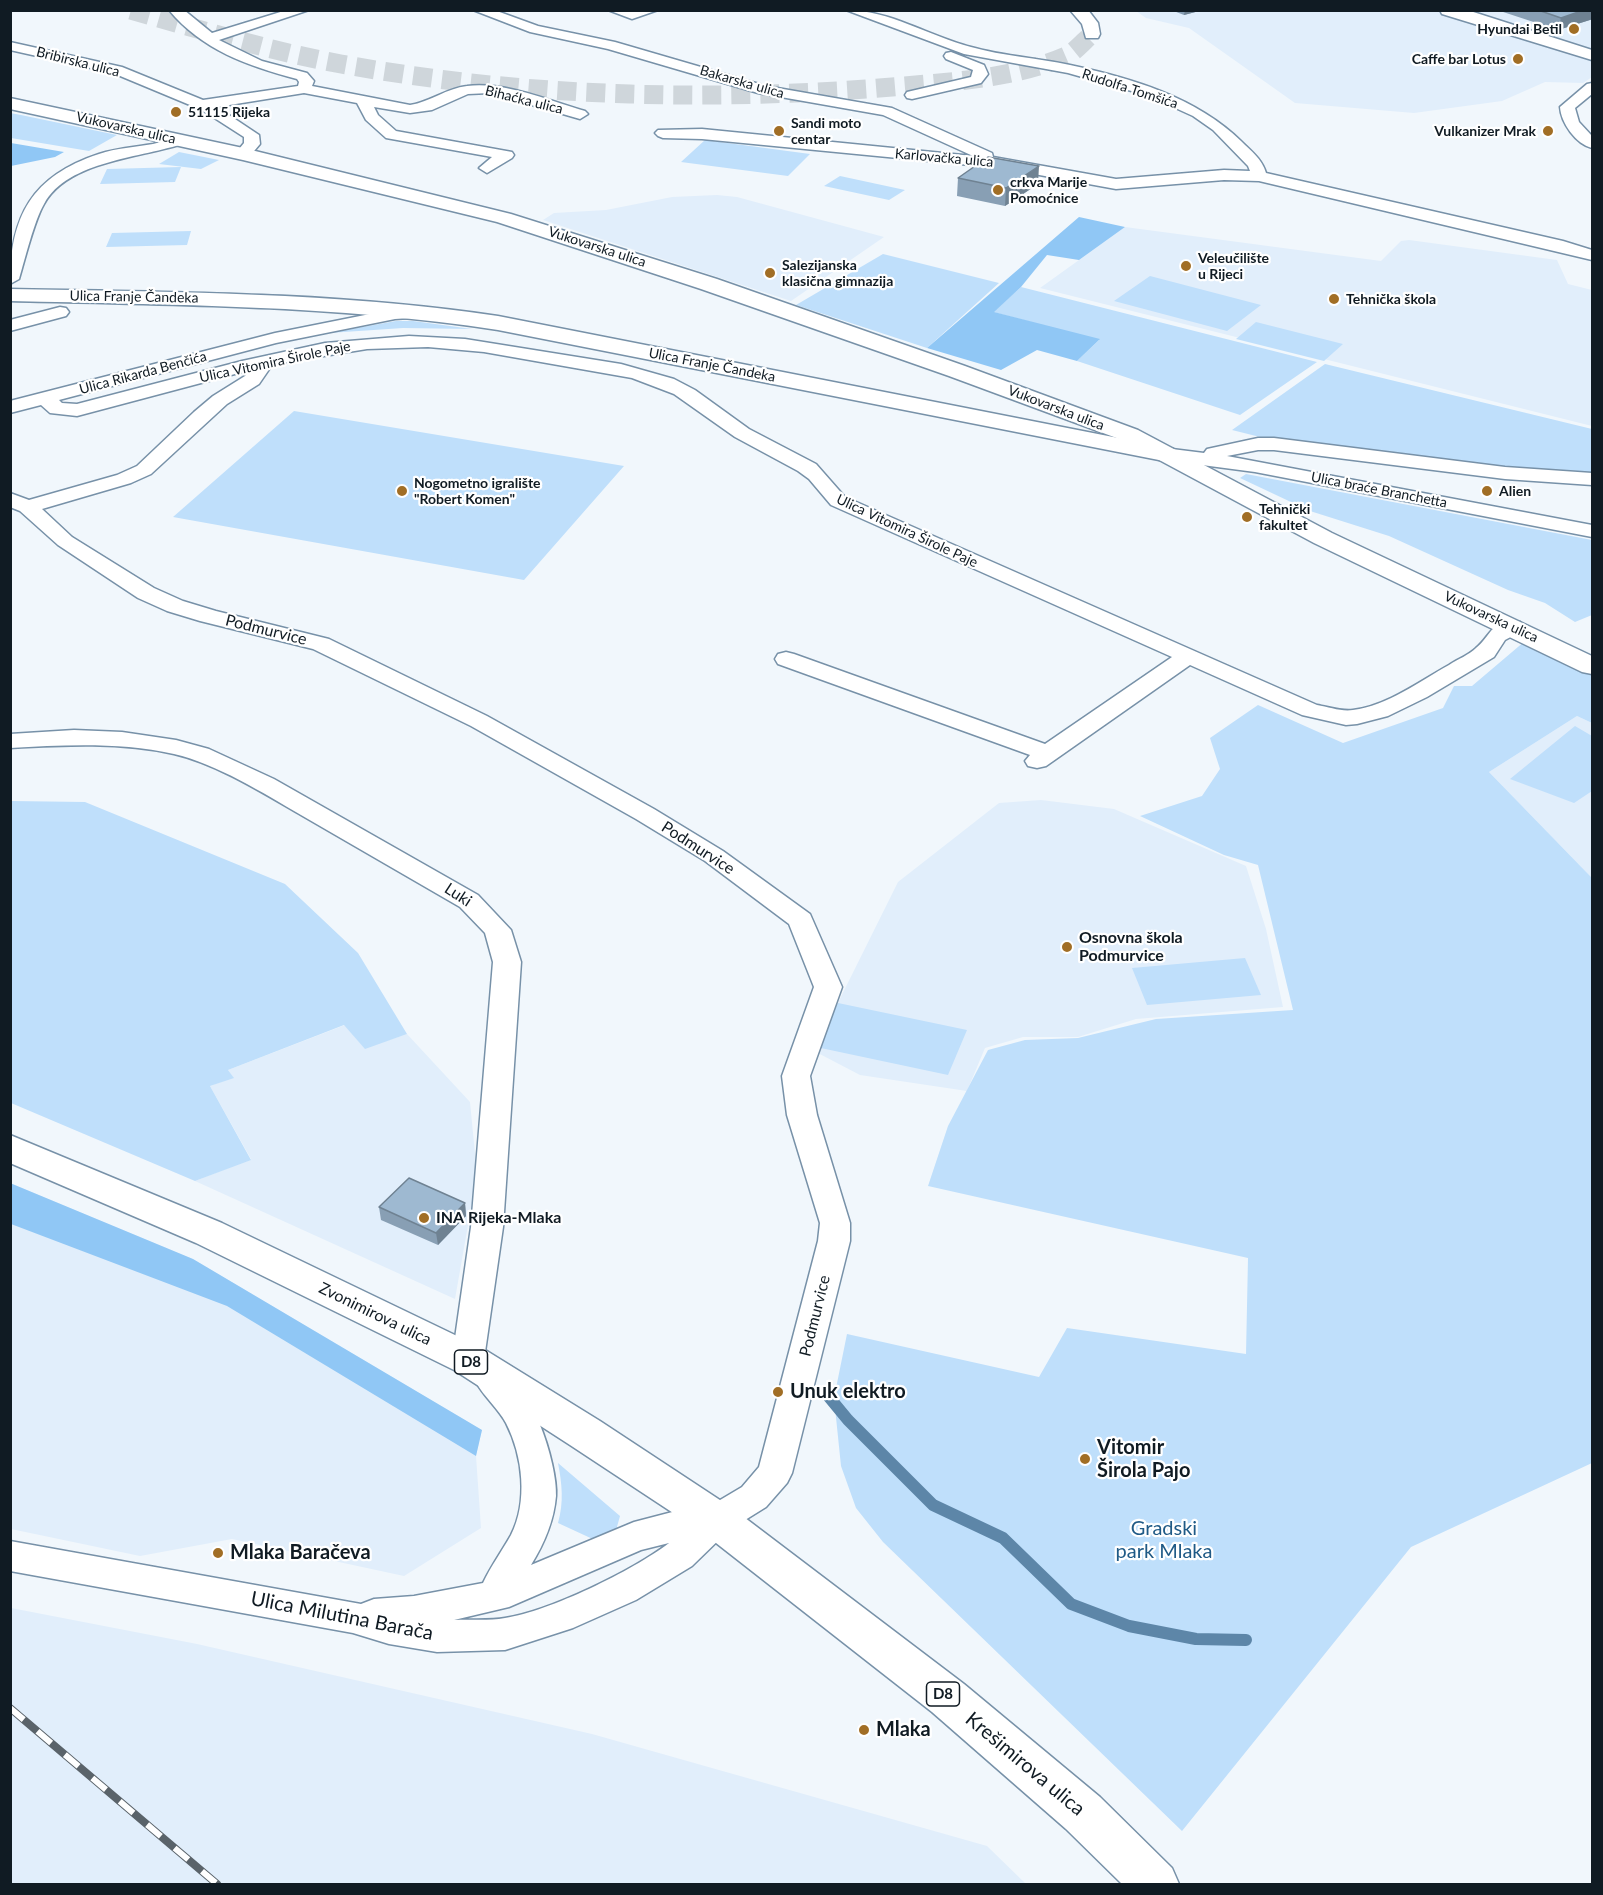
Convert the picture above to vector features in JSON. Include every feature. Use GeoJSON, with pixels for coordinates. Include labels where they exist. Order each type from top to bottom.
{"type":"FeatureCollection","features":[{"type":"Feature","properties":{"kind":"main road"},"geometry":{"type":"LineString","coordinates":[[1078,10],[1090,23],[1092,34]]}},
{"type":"Feature","properties":{"kind":"main road"},"geometry":{"type":"LineString","coordinates":[[1448,10],[1593,55]]}},
{"type":"Feature","properties":{"kind":"main road","name":"Vukovarska ulica"},"geometry":{"type":"LineString","coordinates":[[10,103],[243,154],[494,215],[566,237],[957,371],[1130,435],[1323,538],[1593,666]]}},
{"type":"Feature","properties":{"kind":"main road","name":"Ulica Franje Čandeka"},"geometry":{"type":"LineString","coordinates":[[10,295],[257,299],[329,302],[430,312],[498,323],[1164,453]]}},
{"type":"Feature","properties":{"kind":"main road","name":"Zvonimirova ulica"},"geometry":{"type":"LineString","coordinates":[[10,1148],[209,1233],[473,1363],[717,1520]]}},
{"type":"Feature","properties":{"kind":"main road","name":"Krešimirova ulica"},"geometry":{"type":"LineString","coordinates":[[717,1520],[948,1698],[1083,1813],[1155,1884]]}},
{"type":"Feature","properties":{"kind":"street"},"geometry":{"type":"LineString","coordinates":[[175,10],[208,39],[257,64],[302,75],[308,81],[304,89]]}},
{"type":"Feature","properties":{"kind":"street"},"geometry":{"type":"LineString","coordinates":[[208,39],[303,10]]}},
{"type":"Feature","properties":{"kind":"street"},"geometry":{"type":"LineString","coordinates":[[614,10],[632,15],[652,10]]}},
{"type":"Feature","properties":{"kind":"street","name":"Rudolfa Tomšića"},"geometry":{"type":"LineString","coordinates":[[852,10],[969,51],[1070,69],[1121,83],[1172,101],[1198,113],[1218,127],[1256,165],[1258,176]]}},
{"type":"Feature","properties":{"kind":"street","name":"Bakarska ulica"},"geometry":{"type":"LineString","coordinates":[[489,12],[535,29],[610,45],[715,74],[763,90],[887,111],[1001,164]]}},
{"type":"Feature","properties":{"kind":"street"},"geometry":{"type":"LineString","coordinates":[[912,95],[976,80],[981,74],[979,68],[924,44],[924,39],[929,36]]}},
{"type":"Feature","properties":{"kind":"street","name":"Bribirska ulica"},"geometry":{"type":"LineString","coordinates":[[10,46],[117,70],[200,105],[251,135],[252,144],[243,154]]}},
{"type":"Feature","properties":{"kind":"street"},"geometry":{"type":"LineString","coordinates":[[1593,87],[1567,107],[1567,113],[1593,143]]}},
{"type":"Feature","properties":{"kind":"street","name":"Bihaćka ulica"},"geometry":{"type":"LineString","coordinates":[[200,105],[304,89],[364,102],[401,108],[419,108],[440,102],[458,92],[490,89],[580,114]]}},
{"type":"Feature","properties":{"kind":"street"},"geometry":{"type":"LineString","coordinates":[[364,102],[371,117],[391,135],[506,155],[487,168]]}},
{"type":"Feature","properties":{"kind":"street","name":"Karlovačka ulica"},"geometry":{"type":"LineString","coordinates":[[663,133],[712,135],[1001,164],[1116,184],[1224,175],[1258,176]]}},
{"type":"Feature","properties":{"kind":"street"},"geometry":{"type":"LineString","coordinates":[[10,279],[33,210],[43,192],[75,170],[104,157],[160,147],[180,140]]}},
{"type":"Feature","properties":{"kind":"street"},"geometry":{"type":"LineString","coordinates":[[1258,176],[1593,255]]}},
{"type":"Feature","properties":{"kind":"street","name":"Ulica Franje Čandeka"},"geometry":{"type":"LineString","coordinates":[[257,299],[286,306],[296,318],[292,326],[274,338]]}},
{"type":"Feature","properties":{"kind":"street"},"geometry":{"type":"LineString","coordinates":[[326,329],[338,320],[342,311],[338,306],[329,302]]}},
{"type":"Feature","properties":{"kind":"street"},"geometry":{"type":"LineString","coordinates":[[10,326],[60,312]]}},
{"type":"Feature","properties":{"kind":"street","name":"Ulica Rikarda Benčića"},"geometry":{"type":"LineString","coordinates":[[10,407],[274,338],[395,314],[430,312]]}},
{"type":"Feature","properties":{"kind":"street","name":"Ulica Vitomira Širole Paje"},"geometry":{"type":"LineString","coordinates":[[45,398],[57,409],[77,410],[258,363],[365,343],[436,341],[545,357],[657,380],[680,389],[735,429],[809,468],[819,478],[830,496],[838,501],[1310,710],[1329,716],[1357,717],[1380,711],[1419,692],[1486,652],[1497,635],[1512,627]]}},
{"type":"Feature","properties":{"kind":"street"},"geometry":{"type":"LineString","coordinates":[[19,503],[124,478],[144,470],[207,410],[252,380],[261,368],[258,363]]}},
{"type":"Feature","properties":{"kind":"street","name":"Vukovarska ulica"},"geometry":{"type":"LineString","coordinates":[[1164,453],[1217,453],[1258,444],[1274,444],[1505,473],[1593,479]]}},
{"type":"Feature","properties":{"kind":"street"},"geometry":{"type":"LineString","coordinates":[[1274,444],[1263,448],[1259,461],[1265,466],[1284,472]]}},
{"type":"Feature","properties":{"kind":"street","name":"Ulica braće Branchetta"},"geometry":{"type":"LineString","coordinates":[[1164,453],[1284,472],[1593,531]]}},
{"type":"Feature","properties":{"kind":"street","name":"Podmurvice"},"geometry":{"type":"LineString","coordinates":[[19,503],[65,541],[146,593],[175,606],[208,616],[321,644],[479,721],[705,850],[801,920],[828,987],[796,1076],[802,1115],[835,1223],[834,1240],[775,1473],[760,1491],[717,1520]]}},
{"type":"Feature","properties":{"kind":"street"},"geometry":{"type":"LineString","coordinates":[[786,659],[1042,757],[1188,656]]}},
{"type":"Feature","properties":{"kind":"street","name":"Luki"},"geometry":{"type":"LineString","coordinates":[[10,741],[74,736],[122,739],[176,747],[200,754],[265,784],[469,901],[498,930],[507,963],[487,1227],[473,1363]]}},
{"type":"Feature","properties":{"kind":"street"},"geometry":{"type":"LineString","coordinates":[[473,1363],[502,1391],[516,1410],[534,1449],[538,1490],[537,1516],[519,1556],[500,1583],[496,1596]]}},
{"type":"Feature","properties":{"kind":"street"},"geometry":{"type":"LineString","coordinates":[[353,1617],[414,1612],[496,1596],[634,1537],[680,1525],[717,1520]]}},
{"type":"Feature","properties":{"kind":"street","name":"Ulica Milutina Barača"},"geometry":{"type":"LineString","coordinates":[[10,1556],[353,1617],[389,1628],[437,1636],[505,1634],[560,1617],[624,1589],[680,1556],[717,1520]]}},
{"type":"Feature","properties":{"kind":"shaded area"},"geometry":{"type":"Polygon","coordinates":[[[1136,11],[1592,11],[1592,77],[1583,83],[1545,82],[1502,101],[1414,113],[1295,103],[1189,28],[1146,18],[1136,11]]]}},
{"type":"Feature","properties":{"kind":"shaded area"},"geometry":{"type":"Polygon","coordinates":[[[10,143],[64,152],[55,157],[11,166],[10,143]]]}},
{"type":"Feature","properties":{"kind":"shaded area","name":"Salezijanska klasična gimnazija"},"geometry":{"type":"Polygon","coordinates":[[[717,195],[737,197],[884,237],[791,301],[543,220],[554,213],[606,210],[672,197],[717,195]]]}},
{"type":"Feature","properties":{"kind":"shaded area"},"geometry":{"type":"Polygon","coordinates":[[[1079,217],[1125,227],[1079,260],[1047,255],[1021,287],[994,312],[1100,339],[1077,361],[1037,350],[1001,370],[927,348],[1079,217]]]}},
{"type":"Feature","properties":{"kind":"shaded area"},"geometry":{"type":"Polygon","coordinates":[[[1125,227],[1381,261],[1401,241],[1409,240],[1557,260],[1568,284],[1592,290],[1592,426],[1040,288],[1125,227]]]}},
{"type":"Feature","properties":{"kind":"shaded area"},"geometry":{"type":"Polygon","coordinates":[[[1577,716],[1592,723],[1592,878],[1489,772],[1577,716]]]}},
{"type":"Feature","properties":{"kind":"shaded area","name":"Osnovna škola Podmurvice"},"geometry":{"type":"Polygon","coordinates":[[[1041,800],[1114,809],[1246,866],[1266,929],[1283,1007],[1136,1019],[1078,1037],[1023,1037],[985,1048],[967,1091],[860,1075],[814,1051],[898,882],[999,803],[1041,800]]]}},
{"type":"Feature","properties":{"kind":"shaded area"},"geometry":{"type":"Polygon","coordinates":[[[345,1025],[365,1048],[407,1034],[470,1102],[477,1174],[455,1299],[195,1181],[251,1159],[210,1086],[233,1077],[228,1070],[345,1025]]]}},
{"type":"Feature","properties":{"kind":"shaded area"},"geometry":{"type":"Polygon","coordinates":[[[10,1183],[193,1259],[482,1430],[476,1456],[481,1528],[404,1576],[232,1539],[140,1556],[11,1529],[10,1183]]]}},
{"type":"Feature","properties":{"kind":"shaded area"},"geometry":{"type":"Polygon","coordinates":[[[10,1183],[193,1259],[482,1430],[476,1456],[227,1306],[11,1224],[10,1183]]]}},
{"type":"Feature","properties":{"kind":"shaded area"},"geometry":{"type":"Polygon","coordinates":[[[11,1608],[197,1644],[592,1734],[987,1846],[1026,1884],[11,1884],[11,1608]]]}},
{"type":"Feature","properties":{"kind":"green space"},"geometry":{"type":"Polygon","coordinates":[[[10,113],[117,135],[89,151],[11,138],[10,113]]]}},
{"type":"Feature","properties":{"kind":"green space"},"geometry":{"type":"Polygon","coordinates":[[[705,140],[810,154],[788,176],[681,162],[705,140]]]}},
{"type":"Feature","properties":{"kind":"green space"},"geometry":{"type":"Polygon","coordinates":[[[179,152],[219,160],[201,169],[159,164],[179,152]]]}},
{"type":"Feature","properties":{"kind":"green space"},"geometry":{"type":"Polygon","coordinates":[[[181,167],[175,182],[100,184],[107,169],[181,167]]]}},
{"type":"Feature","properties":{"kind":"green space"},"geometry":{"type":"Polygon","coordinates":[[[840,176],[905,190],[889,200],[824,186],[840,176]]]}},
{"type":"Feature","properties":{"kind":"green space"},"geometry":{"type":"Polygon","coordinates":[[[191,231],[187,245],[106,247],[112,233],[191,231]]]}},
{"type":"Feature","properties":{"kind":"green space"},"geometry":{"type":"Polygon","coordinates":[[[883,254],[999,283],[927,348],[796,305],[883,254]]]}},
{"type":"Feature","properties":{"kind":"green space"},"geometry":{"type":"Polygon","coordinates":[[[1150,276],[1261,305],[1227,331],[1114,301],[1150,276]]]}},
{"type":"Feature","properties":{"kind":"green space"},"geometry":{"type":"Polygon","coordinates":[[[1021,287],[1317,362],[1240,415],[1077,361],[1099,340],[993,312],[1021,287]]]}},
{"type":"Feature","properties":{"kind":"green space"},"geometry":{"type":"Polygon","coordinates":[[[396,321],[472,329],[403,328],[329,333],[396,321]]]}},
{"type":"Feature","properties":{"kind":"green space"},"geometry":{"type":"Polygon","coordinates":[[[1256,322],[1343,344],[1324,361],[1236,339],[1256,322]]]}},
{"type":"Feature","properties":{"kind":"green space"},"geometry":{"type":"Polygon","coordinates":[[[1325,364],[1592,429],[1592,474],[1534,472],[1264,438],[1232,430],[1325,364]]]}},
{"type":"Feature","properties":{"kind":"green space","name":"Nogometno igralište \"Robert Komen\""},"geometry":{"type":"Polygon","coordinates":[[[294,411],[624,466],[524,580],[173,517],[294,411]]]}},
{"type":"Feature","properties":{"kind":"green space"},"geometry":{"type":"Polygon","coordinates":[[[1246,474],[1592,540],[1592,615],[1575,622],[1545,603],[1508,590],[1389,536],[1310,511],[1240,478],[1246,474]]]}},
{"type":"Feature","properties":{"kind":"green space","name":"Gradski park Mlaka"},"geometry":{"type":"Polygon","coordinates":[[[1525,641],[1592,674],[1592,723],[1577,716],[1489,772],[1592,878],[1592,1463],[1411,1547],[1182,1831],[883,1542],[856,1508],[841,1466],[834,1398],[847,1334],[1039,1377],[1067,1328],[1246,1354],[1248,1258],[928,1186],[948,1126],[988,1050],[1025,1040],[1078,1038],[1156,1019],[1293,1010],[1258,865],[1224,855],[1140,816],[1202,796],[1220,769],[1210,738],[1258,705],[1343,743],[1443,708],[1454,686],[1472,686],[1525,641]]]}},
{"type":"Feature","properties":{"kind":"green space"},"geometry":{"type":"Polygon","coordinates":[[[1575,726],[1592,736],[1592,791],[1574,803],[1510,779],[1575,726]]]}},
{"type":"Feature","properties":{"kind":"green space"},"geometry":{"type":"Polygon","coordinates":[[[11,801],[85,802],[285,884],[358,953],[407,1034],[365,1049],[344,1025],[228,1070],[234,1078],[210,1086],[251,1160],[195,1181],[11,1103],[11,801]]]}},
{"type":"Feature","properties":{"kind":"green space"},"geometry":{"type":"Polygon","coordinates":[[[1245,958],[1261,995],[1147,1005],[1132,968],[1245,958]]]}},
{"type":"Feature","properties":{"kind":"green space"},"geometry":{"type":"Polygon","coordinates":[[[838,1003],[967,1030],[948,1075],[816,1047],[838,1003]]]}},
{"type":"Feature","properties":{"kind":"green space"},"geometry":{"type":"Polygon","coordinates":[[[558,1463],[620,1516],[615,1534],[597,1541],[558,1523],[562,1493],[558,1463]]]}},
{"type":"Feature","properties":{"kind":"building"},"geometry":{"type":"Polygon","coordinates":[[[1538,10],[1584,10],[1561,18],[1538,10]]]}},
{"type":"Feature","properties":{"kind":"building"},"geometry":{"type":"Polygon","coordinates":[[[988,157],[1039,166],[1006,188],[958,178],[988,157]]]}},
{"type":"Feature","properties":{"kind":"building"},"geometry":{"type":"Polygon","coordinates":[[[409,1178],[465,1203],[436,1233],[379,1207],[409,1178]]]}},
{"type":"Feature","properties":{"kind":"waterway"},"geometry":{"type":"LineString","coordinates":[[829,1397],[848,1420],[933,1505],[1003,1538],[1071,1604],[1129,1626],[1196,1639],[1246,1640]]}},
{"type":"Feature","properties":{"kind":"tunnel"},"geometry":{"type":"LineString","coordinates":[[131,10],[262,46],[341,64],[478,84],[616,94],[823,92],[958,81],[1003,75],[1046,64],[1069,54],[1092,34]]}},
{"type":"Feature","properties":{"kind":"railway"},"geometry":{"type":"LineString","coordinates":[[10,1708],[217,1884]]}},
{"type":"Feature","properties":{"kind":"place","name":"Hyundai Betil"},"geometry":{"type":"Point","coordinates":[1574,29]}},
{"type":"Feature","properties":{"kind":"place","name":"Caffe bar Lotus"},"geometry":{"type":"Point","coordinates":[1518,59]}},
{"type":"Feature","properties":{"kind":"place","name":"51115 Rijeka"},"geometry":{"type":"Point","coordinates":[176,112]}},
{"type":"Feature","properties":{"kind":"place","name":"Sandi moto centar"},"geometry":{"type":"Point","coordinates":[779,131]}},
{"type":"Feature","properties":{"kind":"place","name":"Vulkanizer Mrak"},"geometry":{"type":"Point","coordinates":[1548,131]}},
{"type":"Feature","properties":{"kind":"place","name":"crkva Marije Pomoćnice"},"geometry":{"type":"Point","coordinates":[998,190]}},
{"type":"Feature","properties":{"kind":"place","name":"Veleučilište u Rijeci"},"geometry":{"type":"Point","coordinates":[1186,266]}},
{"type":"Feature","properties":{"kind":"place","name":"Salezijanska klasična gimnazija"},"geometry":{"type":"Point","coordinates":[770,273]}},
{"type":"Feature","properties":{"kind":"place","name":"Tehnička škola"},"geometry":{"type":"Point","coordinates":[1334,299]}},
{"type":"Feature","properties":{"kind":"place","name":"Nogometno igralište \"Robert Komen\""},"geometry":{"type":"Point","coordinates":[402,491]}},
{"type":"Feature","properties":{"kind":"place","name":"Alien"},"geometry":{"type":"Point","coordinates":[1487,491]}},
{"type":"Feature","properties":{"kind":"place","name":"Tehnički fakultet"},"geometry":{"type":"Point","coordinates":[1247,517]}},
{"type":"Feature","properties":{"kind":"place","name":"Osnovna škola Podmurvice"},"geometry":{"type":"Point","coordinates":[1067,947]}},
{"type":"Feature","properties":{"kind":"place","name":"INA Rijeka-Mlaka"},"geometry":{"type":"Point","coordinates":[424,1218]}},
{"type":"Feature","properties":{"kind":"place","name":"Unuk elektro"},"geometry":{"type":"Point","coordinates":[778,1392]}},
{"type":"Feature","properties":{"kind":"place","name":"Vitomir Širola Pajo"},"geometry":{"type":"Point","coordinates":[1085,1459]}},
{"type":"Feature","properties":{"kind":"place","name":"Mlaka Baračeva"},"geometry":{"type":"Point","coordinates":[218,1553]}},
{"type":"Feature","properties":{"kind":"place","name":"Mlaka"},"geometry":{"type":"Point","coordinates":[864,1730]}}]}
